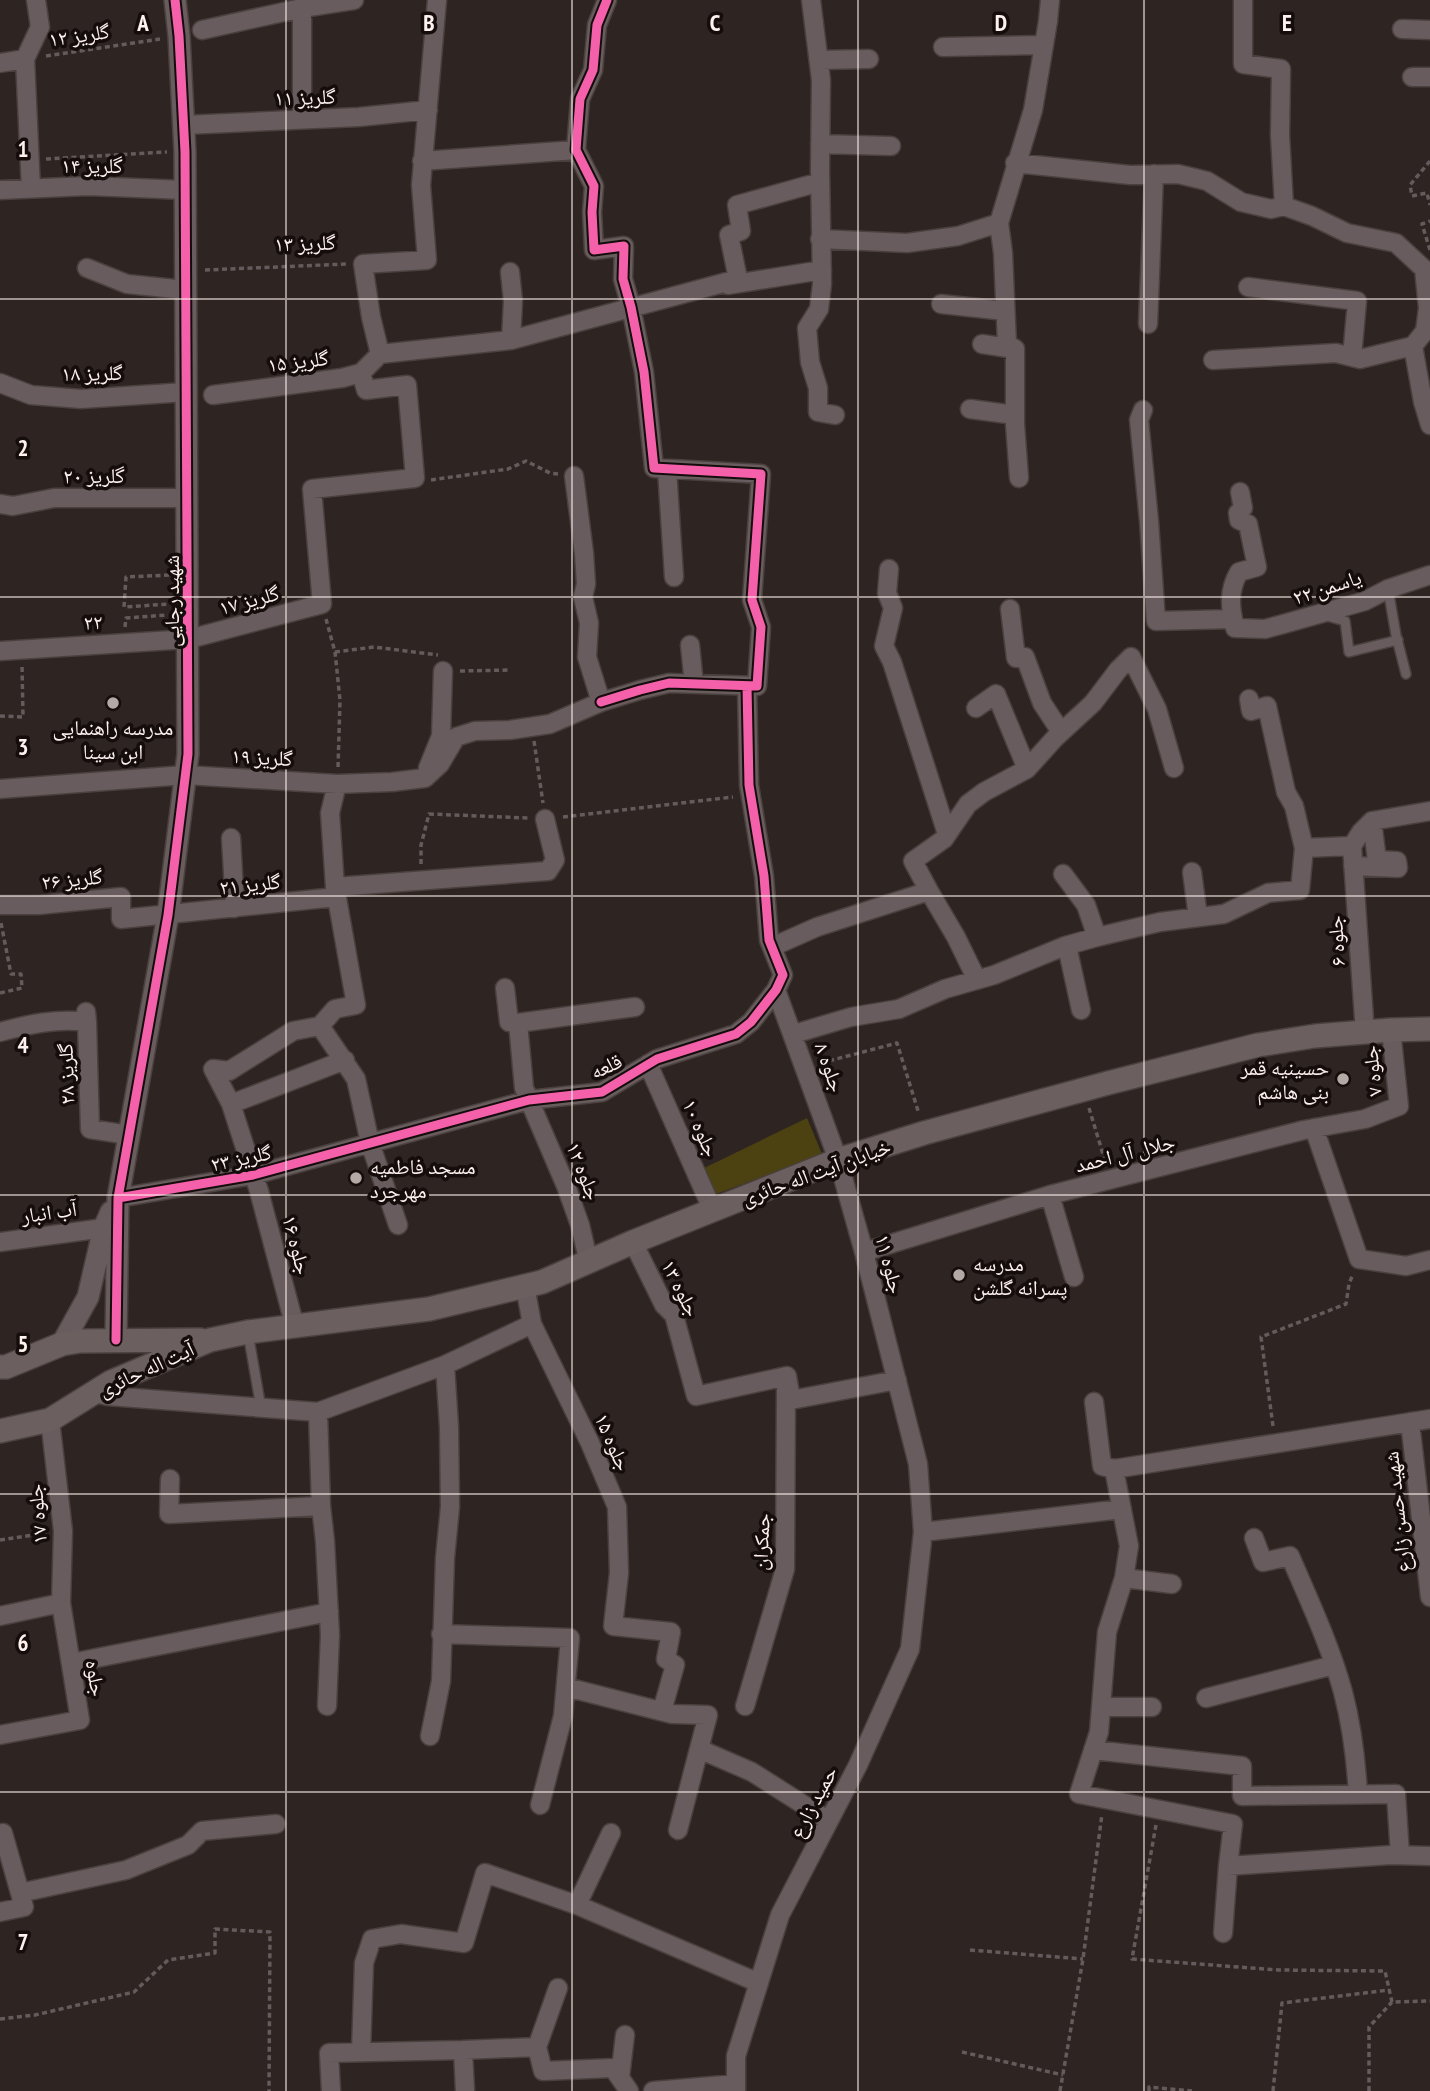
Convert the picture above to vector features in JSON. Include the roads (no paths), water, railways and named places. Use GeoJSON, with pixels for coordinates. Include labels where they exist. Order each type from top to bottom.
{"type":"FeatureCollection","features":[{"type":"Feature","properties":{"kind":"main road","name":"خیابان آیت اله حائری"},"geometry":{"type":"LineString","coordinates":[[210,1340],[248,1332],[429,1309],[542,1282],[633,1242],[838,1160],[924,1133],[1258,1045],[1315,1036],[1430,1029]]}},
{"type":"Feature","properties":{"kind":"main road"},"geometry":{"type":"LineString","coordinates":[[102,1388],[116,1340]]}},
{"type":"Feature","properties":{"kind":"main road","name":"آیت اله حائری"},"geometry":{"type":"LineString","coordinates":[[0,1367],[62,1344],[80,1341],[210,1340]]}},
{"type":"Feature","properties":{"kind":"main road","name":"آیت اله حائری"},"geometry":{"type":"LineString","coordinates":[[0,1431],[50,1420],[102,1388],[210,1340]]}},
{"type":"Feature","properties":{"kind":"street"},"geometry":{"type":"LineString","coordinates":[[31,189],[25,59],[40,27],[36,0]]}},
{"type":"Feature","properties":{"kind":"street","name":"شهید رجایی"},"geometry":{"type":"LineString","coordinates":[[118,1198],[168,915],[188,754],[185,152],[175,0]]}},
{"type":"Feature","properties":{"kind":"street"},"geometry":{"type":"LineString","coordinates":[[202,30],[302,8],[354,0]]}},
{"type":"Feature","properties":{"kind":"street"},"geometry":{"type":"LineString","coordinates":[[437,0],[422,161],[576,150]]}},
{"type":"Feature","properties":{"kind":"street"},"geometry":{"type":"LineString","coordinates":[[425,778],[440,764],[456,737],[475,731],[510,730],[550,724],[601,702],[669,683],[757,686],[761,627],[752,600],[761,474],[654,468],[644,372],[623,279],[624,246],[594,250],[594,186],[576,150],[580,99],[593,70],[597,25],[607,0]]}},
{"type":"Feature","properties":{"kind":"street"},"geometry":{"type":"LineString","coordinates":[[811,0],[821,80],[822,284],[819,309],[807,328],[810,362],[818,388],[818,412],[835,415]]}},
{"type":"Feature","properties":{"kind":"street"},"geometry":{"type":"LineString","coordinates":[[1015,349],[1007,344],[999,223],[1033,110],[1050,0]]}},
{"type":"Feature","properties":{"kind":"street"},"geometry":{"type":"LineString","coordinates":[[1243,0],[1243,64],[1281,69],[1280,135],[1284,206]]}},
{"type":"Feature","properties":{"kind":"street"},"geometry":{"type":"LineString","coordinates":[[302,8],[302,119]]}},
{"type":"Feature","properties":{"kind":"street"},"geometry":{"type":"LineString","coordinates":[[1402,29],[1430,30]]}},
{"type":"Feature","properties":{"kind":"street"},"geometry":{"type":"LineString","coordinates":[[943,47],[1044,45]]}},
{"type":"Feature","properties":{"kind":"street"},"geometry":{"type":"LineString","coordinates":[[0,63],[25,59]]}},
{"type":"Feature","properties":{"kind":"street"},"geometry":{"type":"LineString","coordinates":[[819,60],[869,59]]}},
{"type":"Feature","properties":{"kind":"street","name":"گلریز ۱۱"},"geometry":{"type":"LineString","coordinates":[[184,125],[359,117],[428,110]]}},
{"type":"Feature","properties":{"kind":"street"},"geometry":{"type":"LineString","coordinates":[[820,144],[891,146]]}},
{"type":"Feature","properties":{"kind":"street","name":"گلریز ۱۳"},"geometry":{"type":"LineString","coordinates":[[380,354],[363,264],[427,260],[421,185],[422,161]]}},
{"type":"Feature","properties":{"kind":"street"},"geometry":{"type":"LineString","coordinates":[[1015,163],[1130,175],[1178,174],[1207,181],[1241,202],[1271,209],[1284,206],[1347,233],[1396,243],[1424,270],[1428,307],[1425,331],[1413,346],[1360,359],[1336,353],[1213,359]]}},
{"type":"Feature","properties":{"kind":"street"},"geometry":{"type":"LineString","coordinates":[[1148,324],[1154,174]]}},
{"type":"Feature","properties":{"kind":"street"},"geometry":{"type":"LineString","coordinates":[[361,373],[380,354],[511,340],[738,279],[729,235],[741,231],[737,205],[809,185]]}},
{"type":"Feature","properties":{"kind":"street","name":"گلریز ۱۴"},"geometry":{"type":"LineString","coordinates":[[0,190],[88,186],[185,190]]}},
{"type":"Feature","properties":{"kind":"street"},"geometry":{"type":"LineString","coordinates":[[820,239],[907,243],[958,236],[999,223]]}},
{"type":"Feature","properties":{"kind":"street"},"geometry":{"type":"LineString","coordinates":[[87,268],[127,284],[185,281]]}},
{"type":"Feature","properties":{"kind":"street"},"geometry":{"type":"LineString","coordinates":[[696,290],[822,270]]}},
{"type":"Feature","properties":{"kind":"street"},"geometry":{"type":"LineString","coordinates":[[510,272],[513,301],[511,340]]}},
{"type":"Feature","properties":{"kind":"street"},"geometry":{"type":"LineString","coordinates":[[1248,287],[1357,301],[1352,357]]}},
{"type":"Feature","properties":{"kind":"street"},"geometry":{"type":"LineString","coordinates":[[941,304],[1005,311]]}},
{"type":"Feature","properties":{"kind":"street"},"geometry":{"type":"LineString","coordinates":[[982,344],[1015,349]]}},
{"type":"Feature","properties":{"kind":"street"},"geometry":{"type":"LineString","coordinates":[[1413,346],[1430,425]]}},
{"type":"Feature","properties":{"kind":"street"},"geometry":{"type":"LineString","coordinates":[[1015,349],[1018,478]]}},
{"type":"Feature","properties":{"kind":"street","name":"گلریز ۱۵"},"geometry":{"type":"LineString","coordinates":[[213,395],[342,379],[361,373]]}},
{"type":"Feature","properties":{"kind":"street","name":"گلریز ۱۷"},"geometry":{"type":"LineString","coordinates":[[189,639],[322,604],[312,489],[415,478],[407,385],[366,390],[361,373]]}},
{"type":"Feature","properties":{"kind":"street","name":"گلریز ۱۸"},"geometry":{"type":"LineString","coordinates":[[0,383],[31,395],[80,399],[186,392]]}},
{"type":"Feature","properties":{"kind":"street"},"geometry":{"type":"LineString","coordinates":[[970,410],[1015,415]]}},
{"type":"Feature","properties":{"kind":"street","name":"یاسمن ۲۲"},"geometry":{"type":"LineString","coordinates":[[1143,410],[1139,420],[1149,521],[1153,627],[1207,618],[1265,629],[1365,601],[1388,589],[1430,575]]}},
{"type":"Feature","properties":{"kind":"street"},"geometry":{"type":"LineString","coordinates":[[667,469],[674,577]]}},
{"type":"Feature","properties":{"kind":"street"},"geometry":{"type":"LineString","coordinates":[[574,476],[584,553],[586,584],[583,597],[589,623],[587,657],[601,702]]}},
{"type":"Feature","properties":{"kind":"street"},"geometry":{"type":"LineString","coordinates":[[1234,624],[1230,608],[1232,584],[1239,572],[1257,567],[1248,524],[1239,520],[1238,513],[1243,508],[1240,492]]}},
{"type":"Feature","properties":{"kind":"street","name":"گلریز ۲۰"},"geometry":{"type":"LineString","coordinates":[[0,504],[13,506],[54,498],[188,498]]}},
{"type":"Feature","properties":{"kind":"street"},"geometry":{"type":"LineString","coordinates":[[889,569],[887,593],[892,608],[884,646],[892,662],[947,834]]}},
{"type":"Feature","properties":{"kind":"street"},"geometry":{"type":"LineString","coordinates":[[1010,610],[1016,658],[1025,657],[1042,703],[1061,732]]}},
{"type":"Feature","properties":{"kind":"street","name":"۲۲"},"geometry":{"type":"LineString","coordinates":[[0,651],[189,639]]}},
{"type":"Feature","properties":{"kind":"street"},"geometry":{"type":"LineString","coordinates":[[690,645],[694,684]]}},
{"type":"Feature","properties":{"kind":"street"},"geometry":{"type":"LineString","coordinates":[[976,980],[956,937],[913,861],[947,834],[968,804],[1027,769],[1061,732],[1093,703],[1130,657],[1157,709],[1174,768]]}},
{"type":"Feature","properties":{"kind":"street"},"geometry":{"type":"LineString","coordinates":[[425,778],[441,736],[443,671]]}},
{"type":"Feature","properties":{"kind":"street","name":"جلوه ۸"},"geometry":{"type":"LineString","coordinates":[[747,686],[749,785],[764,876],[769,940],[794,1034],[838,1160]]}},
{"type":"Feature","properties":{"kind":"street"},"geometry":{"type":"LineString","coordinates":[[976,708],[996,694],[1027,769]]}},
{"type":"Feature","properties":{"kind":"street"},"geometry":{"type":"LineString","coordinates":[[794,1034],[851,1017],[899,1009],[945,989],[994,975],[1097,937],[1160,922],[1224,914],[1268,893],[1300,890],[1304,848],[1294,806],[1286,792],[1267,706],[1251,711],[1249,699]]}},
{"type":"Feature","properties":{"kind":"street","name":"گلریز ۱۹"},"geometry":{"type":"LineString","coordinates":[[0,789],[185,775],[337,784],[425,778]]}},
{"type":"Feature","properties":{"kind":"street"},"geometry":{"type":"LineString","coordinates":[[337,784],[330,813],[335,892],[356,1006],[335,1009],[320,1026],[356,1079],[370,1143],[398,1226]]}},
{"type":"Feature","properties":{"kind":"street"},"geometry":{"type":"LineString","coordinates":[[1304,848],[1352,846],[1372,821],[1430,811]]}},
{"type":"Feature","properties":{"kind":"street","name":"گلریز ۲۱"},"geometry":{"type":"LineString","coordinates":[[168,915],[235,908],[420,880],[548,871],[555,860],[545,819]]}},
{"type":"Feature","properties":{"kind":"street"},"geometry":{"type":"LineString","coordinates":[[1353,866],[1398,868],[1397,861],[1377,860],[1372,821]]}},
{"type":"Feature","properties":{"kind":"street"},"geometry":{"type":"LineString","coordinates":[[231,838],[235,908]]}},
{"type":"Feature","properties":{"kind":"street","name":"جلوه ۶"},"geometry":{"type":"LineString","coordinates":[[1352,846],[1365,1033]]}},
{"type":"Feature","properties":{"kind":"street"},"geometry":{"type":"LineString","coordinates":[[1192,872],[1198,917]]}},
{"type":"Feature","properties":{"kind":"street"},"geometry":{"type":"LineString","coordinates":[[1063,874],[1086,905],[1097,937]]}},
{"type":"Feature","properties":{"kind":"street"},"geometry":{"type":"LineString","coordinates":[[772,947],[817,927],[929,891]]}},
{"type":"Feature","properties":{"kind":"street","name":"گلریز ۲۶"},"geometry":{"type":"LineString","coordinates":[[0,905],[39,905],[121,897],[121,919],[168,915]]}},
{"type":"Feature","properties":{"kind":"street"},"geometry":{"type":"LineString","coordinates":[[1067,946],[1081,1010]]}},
{"type":"Feature","properties":{"kind":"street","name":"قلعه"},"geometry":{"type":"LineString","coordinates":[[370,1143],[529,1100],[602,1092],[657,1059],[736,1034],[751,1022],[780,983]]}},
{"type":"Feature","properties":{"kind":"street","name":"جلوه ۱۲"},"geometry":{"type":"LineString","coordinates":[[505,988],[509,1022],[518,1023],[524,1087],[566,1186],[580,1225],[589,1263]]}},
{"type":"Feature","properties":{"kind":"street"},"geometry":{"type":"LineString","coordinates":[[518,1023],[635,1007]]}},
{"type":"Feature","properties":{"kind":"street","name":"گلریز ۲۸"},"geometry":{"type":"LineString","coordinates":[[0,1032],[31,1023],[87,1017],[90,1129],[129,1135]]}},
{"type":"Feature","properties":{"kind":"street","name":"جلوه ۱۶"},"geometry":{"type":"LineString","coordinates":[[295,1327],[231,1104],[213,1069],[229,1071],[293,1031],[320,1026]]}},
{"type":"Feature","properties":{"kind":"street","name":"جلوه ۷"},"geometry":{"type":"LineString","coordinates":[[1391,1030],[1399,1106]]}},
{"type":"Feature","properties":{"kind":"street"},"geometry":{"type":"LineString","coordinates":[[231,1104],[345,1060]]}},
{"type":"Feature","properties":{"kind":"street","name":"جلوه ۱۰"},"geometry":{"type":"LineString","coordinates":[[648,1064],[713,1211]]}},
{"type":"Feature","properties":{"kind":"street","name":"جلال آل احمد"},"geometry":{"type":"LineString","coordinates":[[864,1252],[1050,1195],[1314,1128],[1365,1119],[1399,1106]]}},
{"type":"Feature","properties":{"kind":"street"},"geometry":{"type":"LineString","coordinates":[[1314,1128],[1359,1259],[1406,1266],[1430,1260]]}},
{"type":"Feature","properties":{"kind":"street","name":"گلریز ۲۳"},"geometry":{"type":"LineString","coordinates":[[118,1198],[253,1175],[370,1143]]}},
{"type":"Feature","properties":{"kind":"street","name":"جلوه ۱۱"},"geometry":{"type":"LineString","coordinates":[[838,1160],[898,1380]]}},
{"type":"Feature","properties":{"kind":"street"},"geometry":{"type":"LineString","coordinates":[[1050,1195],[1074,1277]]}},
{"type":"Feature","properties":{"kind":"street"},"geometry":{"type":"LineString","coordinates":[[62,1344],[88,1297],[104,1228],[118,1198]]}},
{"type":"Feature","properties":{"kind":"street"},"geometry":{"type":"LineString","coordinates":[[116,1340],[118,1198]]}},
{"type":"Feature","properties":{"kind":"street","name":"آب انبار"},"geometry":{"type":"LineString","coordinates":[[0,1242],[104,1228]]}},
{"type":"Feature","properties":{"kind":"street","name":"جلوه ۱۳"},"geometry":{"type":"LineString","coordinates":[[633,1242],[664,1305],[674,1315],[696,1396],[787,1376]]}},
{"type":"Feature","properties":{"kind":"street","name":"جلوه ۱۵"},"geometry":{"type":"LineString","coordinates":[[525,1286],[532,1324],[590,1443],[617,1507],[619,1573],[613,1626],[671,1633],[666,1659],[675,1665],[662,1711]]}},
{"type":"Feature","properties":{"kind":"street"},"geometry":{"type":"LineString","coordinates":[[102,1388],[261,1408],[318,1412],[445,1365],[532,1324]]}},
{"type":"Feature","properties":{"kind":"street"},"geometry":{"type":"LineString","coordinates":[[429,1736],[441,1681],[441,1634],[450,1507],[445,1365]]}},
{"type":"Feature","properties":{"kind":"street"},"geometry":{"type":"LineString","coordinates":[[787,1376],[791,1400],[898,1380]]}},
{"type":"Feature","properties":{"kind":"street","name":"جمکران"},"geometry":{"type":"LineString","coordinates":[[744,1706],[785,1569],[787,1376]]}},
{"type":"Feature","properties":{"kind":"street","name":"حمید زارع"},"geometry":{"type":"LineString","coordinates":[[736,2088],[736,2056],[780,1915],[858,1765],[909,1649],[923,1532],[918,1464],[898,1380]]}},
{"type":"Feature","properties":{"kind":"street"},"geometry":{"type":"LineString","coordinates":[[1094,1402],[1102,1466],[1114,1469],[1430,1419]]}},
{"type":"Feature","properties":{"kind":"street"},"geometry":{"type":"LineString","coordinates":[[318,1412],[330,1635],[327,1706]]}},
{"type":"Feature","properties":{"kind":"street","name":"جلوه ۱۷"},"geometry":{"type":"LineString","coordinates":[[50,1420],[63,1531],[61,1603]]}},
{"type":"Feature","properties":{"kind":"street","name":"شهید حسن زارع"},"geometry":{"type":"LineString","coordinates":[[1410,1422],[1430,1597]]}},
{"type":"Feature","properties":{"kind":"street"},"geometry":{"type":"LineString","coordinates":[[1114,1469],[1129,1546],[1124,1578],[1107,1632],[1099,1732],[1079,1794],[1233,1824],[1223,1933]]}},
{"type":"Feature","properties":{"kind":"street"},"geometry":{"type":"LineString","coordinates":[[170,1479],[169,1514],[321,1506]]}},
{"type":"Feature","properties":{"kind":"street"},"geometry":{"type":"LineString","coordinates":[[923,1532],[1122,1509]]}},
{"type":"Feature","properties":{"kind":"street"},"geometry":{"type":"LineString","coordinates":[[1254,1538],[1263,1562],[1290,1556],[1343,1693],[1355,1750],[1358,1794]]}},
{"type":"Feature","properties":{"kind":"street"},"geometry":{"type":"LineString","coordinates":[[1124,1578],[1172,1584]]}},
{"type":"Feature","properties":{"kind":"street"},"geometry":{"type":"LineString","coordinates":[[0,1616],[61,1603]]}},
{"type":"Feature","properties":{"kind":"street","name":"جلوه"},"geometry":{"type":"LineString","coordinates":[[0,1735],[80,1720],[61,1603]]}},
{"type":"Feature","properties":{"kind":"street"},"geometry":{"type":"LineString","coordinates":[[71,1664],[329,1612]]}},
{"type":"Feature","properties":{"kind":"street"},"geometry":{"type":"LineString","coordinates":[[441,1634],[570,1638],[563,1716],[540,1805]]}},
{"type":"Feature","properties":{"kind":"street"},"geometry":{"type":"LineString","coordinates":[[1206,1698],[1334,1665]]}},
{"type":"Feature","properties":{"kind":"street"},"geometry":{"type":"LineString","coordinates":[[566,1687],[672,1714],[708,1716],[678,1830]]}},
{"type":"Feature","properties":{"kind":"street"},"geometry":{"type":"LineString","coordinates":[[1101,1707],[1152,1707]]}},
{"type":"Feature","properties":{"kind":"street"},"geometry":{"type":"LineString","coordinates":[[699,1749],[752,1772],[829,1821]]}},
{"type":"Feature","properties":{"kind":"street"},"geometry":{"type":"LineString","coordinates":[[1093,1750],[1242,1766],[1242,1796],[1396,1794],[1400,1855]]}},
{"type":"Feature","properties":{"kind":"street"},"geometry":{"type":"LineString","coordinates":[[0,1912],[22,1900],[126,1870],[188,1845],[202,1831],[276,1824]]}},
{"type":"Feature","properties":{"kind":"street"},"geometry":{"type":"LineString","coordinates":[[3,1833],[22,1900]]}},
{"type":"Feature","properties":{"kind":"street"},"geometry":{"type":"LineString","coordinates":[[577,1905],[611,1833]]}},
{"type":"Feature","properties":{"kind":"street"},"geometry":{"type":"LineString","coordinates":[[1228,1866],[1400,1855],[1430,1856]]}},
{"type":"Feature","properties":{"kind":"street"},"geometry":{"type":"LineString","coordinates":[[361,2052],[364,1963],[372,1939],[401,1934],[464,1942],[485,1873],[577,1905],[758,1983]]}},
{"type":"Feature","properties":{"kind":"street"},"geometry":{"type":"LineString","coordinates":[[558,1988],[537,2047],[543,2071],[613,2068],[624,2084]]}},
{"type":"Feature","properties":{"kind":"street"},"geometry":{"type":"LineString","coordinates":[[624,2084],[625,2035]]}},
{"type":"Feature","properties":{"kind":"street"},"geometry":{"type":"LineString","coordinates":[[331,2091],[329,2053],[537,2047]]}},
{"type":"Feature","properties":{"kind":"street"},"geometry":{"type":"LineString","coordinates":[[463,2050],[465,2091]]}},
{"type":"Feature","properties":{"kind":"street"},"geometry":{"type":"LineString","coordinates":[[653,2091],[736,2088]]}},
{"type":"Feature","properties":{"kind":"lane"},"geometry":{"type":"LineString","coordinates":[[1388,589],[1406,674]]}},
{"type":"Feature","properties":{"kind":"lane"},"geometry":{"type":"LineString","coordinates":[[1319,614],[1345,621],[1349,652],[1398,640]]}},
{"type":"Feature","properties":{"kind":"lane"},"geometry":{"type":"LineString","coordinates":[[248,1332],[261,1408]]}},
{"type":"Feature","properties":{"kind":"place","name":"مدرسه راهنمایی ابن سینا"},"geometry":{"type":"Point","coordinates":[113,703]}},
{"type":"Feature","properties":{"kind":"place","name":"حسینیه قمر بنی هاشم"},"geometry":{"type":"Point","coordinates":[1343,1079]}},
{"type":"Feature","properties":{"kind":"place","name":"مسجد فاطمیه مهرجرد"},"geometry":{"type":"Point","coordinates":[356,1178]}},
{"type":"Feature","properties":{"kind":"place","name":"مدرسه پسرانه گلشن"},"geometry":{"type":"Point","coordinates":[959,1275]}}]}
